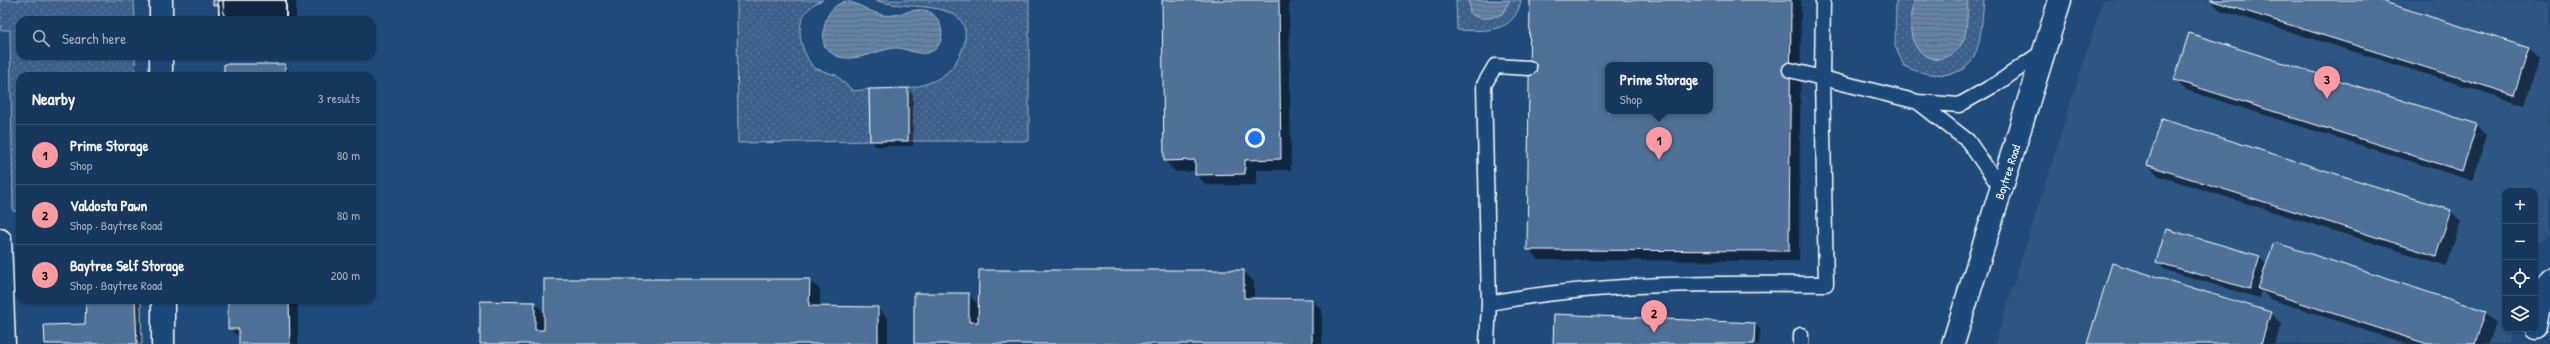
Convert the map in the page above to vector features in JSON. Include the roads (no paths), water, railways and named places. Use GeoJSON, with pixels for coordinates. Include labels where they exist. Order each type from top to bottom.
{"type":"FeatureCollection","features":[{"type":"Feature","properties":{"kind":"main road"},"geometry":{"type":"LineString","coordinates":[[160,0],[161,16]]}},
{"type":"Feature","properties":{"kind":"main road","name":"Baytree Road"},"geometry":{"type":"LineString","coordinates":[[1953,344],[2060,0]]}},
{"type":"Feature","properties":{"kind":"main road"},"geometry":{"type":"LineString","coordinates":[[161,60],[161,72]]}},
{"type":"Feature","properties":{"kind":"main road"},"geometry":{"type":"LineString","coordinates":[[0,240],[4,344]]}},
{"type":"Feature","properties":{"kind":"main road"},"geometry":{"type":"LineString","coordinates":[[2538,312],[2541,296],[2550,281]]}},
{"type":"Feature","properties":{"kind":"main road"},"geometry":{"type":"LineString","coordinates":[[163,304],[163,344]]}},
{"type":"Feature","properties":{"kind":"main road"},"geometry":{"type":"LineString","coordinates":[[2531,344],[2534,332]]}},
{"type":"Feature","properties":{"kind":"lane"},"geometry":{"type":"LineString","coordinates":[[1489,303],[1536,294],[1673,283],[1826,284],[1822,78],[1823,0]]}},
{"type":"Feature","properties":{"kind":"lane"},"geometry":{"type":"LineString","coordinates":[[1790,70],[1918,102],[1959,105],[1998,83],[2045,50]]}},
{"type":"Feature","properties":{"kind":"lane"},"geometry":{"type":"LineString","coordinates":[[1487,344],[1489,303],[1484,85],[1495,66],[1529,68]]}},
{"type":"Feature","properties":{"kind":"lane"},"geometry":{"type":"LineString","coordinates":[[1918,102],[1968,141],[2002,190]]}},
{"type":"Feature","properties":{"kind":"place","name":"Baytree Self Storage"},"geometry":{"type":"Point","coordinates":[2327,99]}},
{"type":"Feature","properties":{"kind":"place","name":"Prime Storage"},"geometry":{"type":"Point","coordinates":[1659,160]}},
{"type":"Feature","properties":{"kind":"place","name":"Valdosta Pawn"},"geometry":{"type":"Point","coordinates":[1654,333]}}]}
